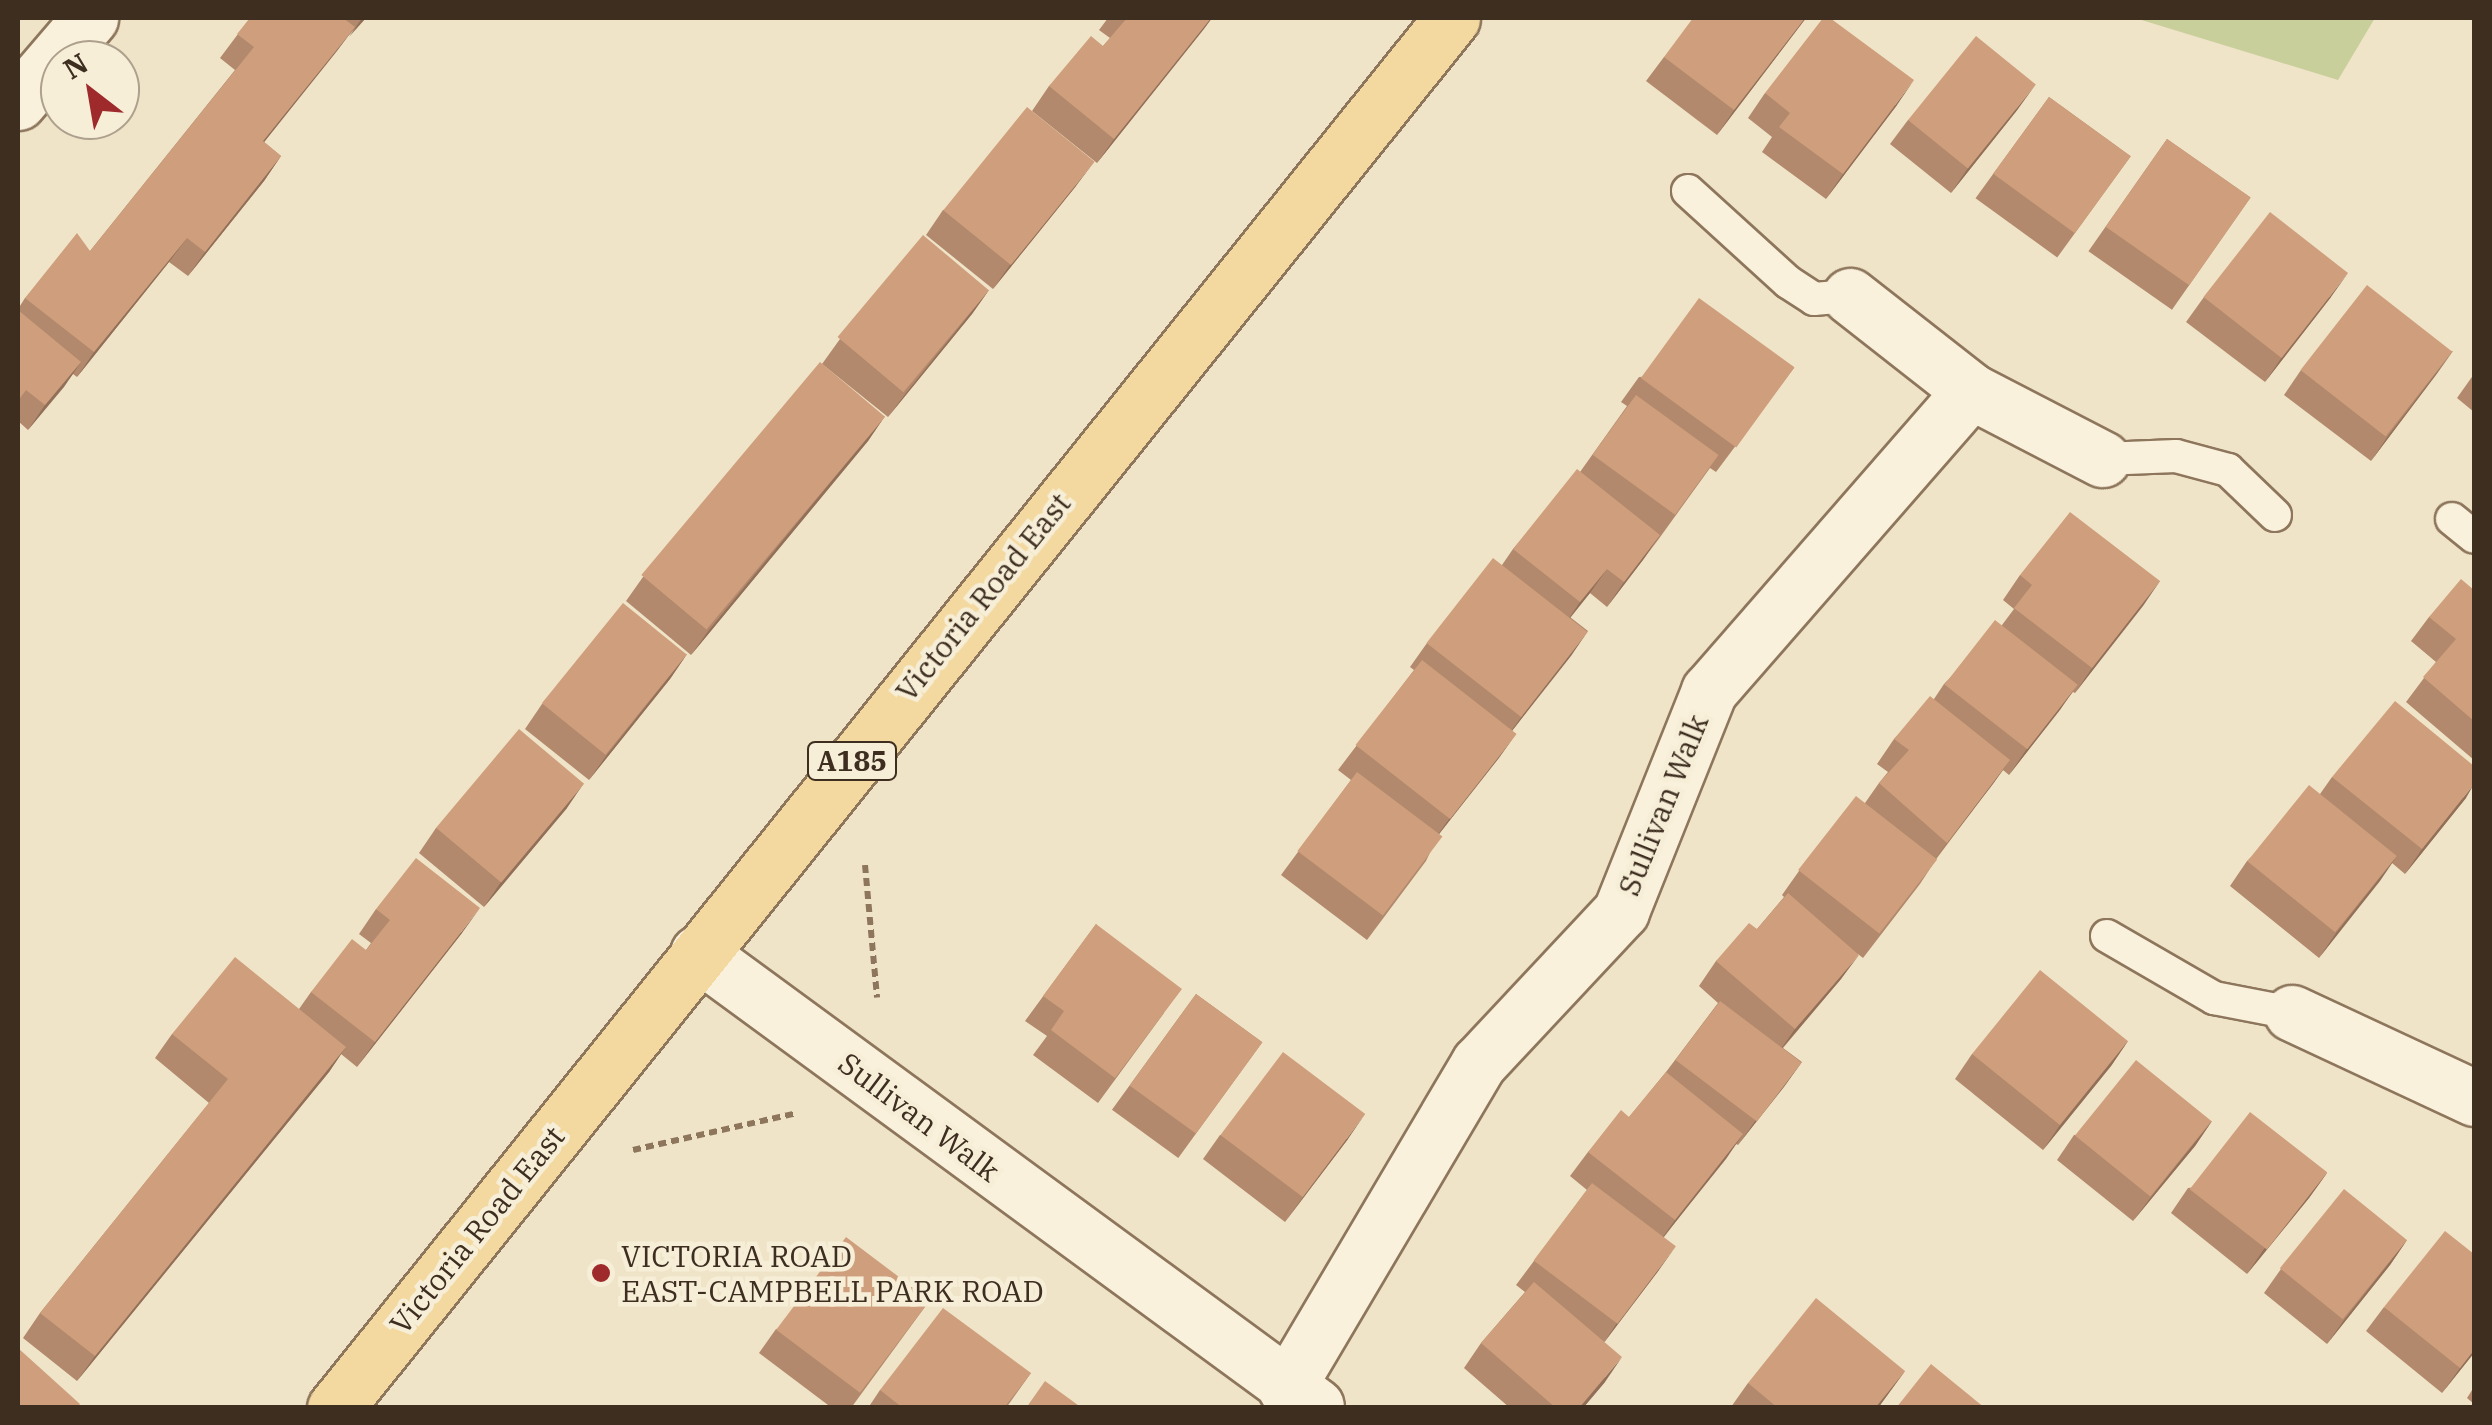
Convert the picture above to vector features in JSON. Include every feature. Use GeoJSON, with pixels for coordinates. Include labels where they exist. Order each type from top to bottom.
{"type":"FeatureCollection","features":[{"type":"Feature","properties":{"kind":"main road","name":"Victoria Road East"},"geometry":{"type":"LineString","coordinates":[[335,1408],[1452,18]]}},
{"type":"Feature","properties":{"kind":"main road","name":"Victoria Road East"},"geometry":{"type":"LineString","coordinates":[[1370,116],[1465,18]]}},
{"type":"Feature","properties":{"kind":"street"},"geometry":{"type":"LineString","coordinates":[[18,102],[90,18]]}},
{"type":"Feature","properties":{"kind":"street"},"geometry":{"type":"LineString","coordinates":[[1850,296],[1971,391],[2102,460]]}},
{"type":"Feature","properties":{"kind":"street","name":"Sullivan Walk"},"geometry":{"type":"LineString","coordinates":[[698,952],[1302,1398],[1479,1063],[1621,912],[1709,691],[1971,391]]}},
{"type":"Feature","properties":{"kind":"street"},"geometry":{"type":"LineString","coordinates":[[2292,1013],[2468,1078]]}},
{"type":"Feature","properties":{"kind":"lane"},"geometry":{"type":"LineString","coordinates":[[1688,191],[1788,282],[1814,299],[1850,296]]}},
{"type":"Feature","properties":{"kind":"lane"},"geometry":{"type":"LineString","coordinates":[[2102,460],[2176,456],[2228,470],[2275,516]]}},
{"type":"Feature","properties":{"kind":"lane"},"geometry":{"type":"LineString","coordinates":[[2106,936],[2214,998],[2292,1013]]}},
{"type":"Feature","properties":{"kind":"green space"},"geometry":{"type":"Polygon","coordinates":[[[2135,18],[2375,18],[2338,80],[2135,18]]]}},
{"type":"Feature","properties":{"kind":"building"},"geometry":{"type":"Polygon","coordinates":[[[250,18],[343,18],[355,27],[263,141],[281,156],[205,252],[187,238],[94,352],[25,298],[77,233],[90,251],[254,47],[237,34],[250,18]]]}},
{"type":"Feature","properties":{"kind":"building"},"geometry":{"type":"Polygon","coordinates":[[[1127,18],[1211,18],[1114,139],[1049,86],[1091,36],[1103,46],[1127,18]]]}},
{"type":"Feature","properties":{"kind":"building"},"geometry":{"type":"Polygon","coordinates":[[[1693,18],[1805,18],[1734,110],[1664,57],[1693,18]]]}},
{"type":"Feature","properties":{"kind":"building"},"geometry":{"type":"Polygon","coordinates":[[[1823,18],[1830,18],[1914,80],[1843,174],[1779,127],[1790,113],[1765,93],[1823,18]]]}},
{"type":"Feature","properties":{"kind":"building"},"geometry":{"type":"Polygon","coordinates":[[[1976,36],[2036,84],[1968,168],[1908,120],[1976,36]]]}},
{"type":"Feature","properties":{"kind":"building"},"geometry":{"type":"Polygon","coordinates":[[[2049,97],[2131,156],[2075,233],[1993,174],[2049,97]]]}},
{"type":"Feature","properties":{"kind":"building"},"geometry":{"type":"Polygon","coordinates":[[[1027,107],[1095,162],[1011,265],[943,210],[1027,107]]]}},
{"type":"Feature","properties":{"kind":"building"},"geometry":{"type":"Polygon","coordinates":[[[2167,139],[2251,198],[2189,285],[2106,227],[2167,139]]]}},
{"type":"Feature","properties":{"kind":"building"},"geometry":{"type":"Polygon","coordinates":[[[2270,212],[2348,273],[2282,358],[2204,297],[2270,212]]]}},
{"type":"Feature","properties":{"kind":"building"},"geometry":{"type":"Polygon","coordinates":[[[923,235],[989,290],[903,392],[838,337],[923,235]]]}},
{"type":"Feature","properties":{"kind":"building"},"geometry":{"type":"Polygon","coordinates":[[[2367,285],[2452,351],[2386,437],[2301,370],[2367,285]]]}},
{"type":"Feature","properties":{"kind":"building"},"geometry":{"type":"Polygon","coordinates":[[[1699,298],[1794,367],[1736,447],[1641,378],[1699,298]]]}},
{"type":"Feature","properties":{"kind":"building"},"geometry":{"type":"Polygon","coordinates":[[[18,310],[81,362],[45,405],[26,390],[18,401],[18,310]]]}},
{"type":"Feature","properties":{"kind":"building"},"geometry":{"type":"Polygon","coordinates":[[[820,362],[885,417],[706,630],[641,575],[820,362]]]}},
{"type":"Feature","properties":{"kind":"building"},"geometry":{"type":"Polygon","coordinates":[[[1636,395],[1719,455],[1675,515],[1593,455],[1636,395]]]}},
{"type":"Feature","properties":{"kind":"building"},"geometry":{"type":"Polygon","coordinates":[[[1577,469],[1660,535],[1624,582],[1607,569],[1580,602],[1513,549],[1577,469]]]}},
{"type":"Feature","properties":{"kind":"building"},"geometry":{"type":"Polygon","coordinates":[[[2070,512],[2160,581],[2092,668],[2014,608],[2032,585],[2020,575],[2070,512]]]}},
{"type":"Feature","properties":{"kind":"building"},"geometry":{"type":"Polygon","coordinates":[[[1493,558],[1588,632],[1521,717],[1427,643],[1493,558]]]}},
{"type":"Feature","properties":{"kind":"building"},"geometry":{"type":"Polygon","coordinates":[[[2461,579],[2474,590],[2474,721],[2423,677],[2456,639],[2429,617],[2461,579]]]}},
{"type":"Feature","properties":{"kind":"building"},"geometry":{"type":"Polygon","coordinates":[[[623,603],[687,655],[606,755],[542,703],[623,603]]]}},
{"type":"Feature","properties":{"kind":"building"},"geometry":{"type":"Polygon","coordinates":[[[1995,620],[2078,685],[2027,749],[1945,685],[1995,620]]]}},
{"type":"Feature","properties":{"kind":"building"},"geometry":{"type":"Polygon","coordinates":[[[1422,660],[1517,734],[1450,819],[1356,745],[1422,660]]]}},
{"type":"Feature","properties":{"kind":"building"},"geometry":{"type":"Polygon","coordinates":[[[1930,696],[2010,760],[1947,843],[1879,783],[1909,750],[1894,739],[1930,696]]]}},
{"type":"Feature","properties":{"kind":"building"},"geometry":{"type":"Polygon","coordinates":[[[2395,701],[2474,766],[2474,784],[2422,849],[2332,777],[2395,701]]]}},
{"type":"Feature","properties":{"kind":"building"},"geometry":{"type":"Polygon","coordinates":[[[519,729],[584,784],[501,882],[436,828],[519,729]]]}},
{"type":"Feature","properties":{"kind":"building"},"geometry":{"type":"Polygon","coordinates":[[[1357,772],[1442,836],[1383,915],[1297,851],[1357,772]]]}},
{"type":"Feature","properties":{"kind":"building"},"geometry":{"type":"Polygon","coordinates":[[[2309,785],[2397,856],[2335,932],[2247,861],[2309,785]]]}},
{"type":"Feature","properties":{"kind":"building"},"geometry":{"type":"Polygon","coordinates":[[[1856,796],[1937,859],[1879,933],[1798,870],[1856,796]]]}},
{"type":"Feature","properties":{"kind":"building"},"geometry":{"type":"Polygon","coordinates":[[[416,858],[480,908],[375,1042],[311,992],[352,939],[366,950],[390,920],[376,909],[416,858]]]}},
{"type":"Feature","properties":{"kind":"building"},"geometry":{"type":"Polygon","coordinates":[[[1788,893],[1859,955],[1795,1029],[1716,961],[1749,923],[1757,929],[1788,893]]]}},
{"type":"Feature","properties":{"kind":"building"},"geometry":{"type":"Polygon","coordinates":[[[1096,924],[1182,989],[1115,1078],[1051,1030],[1064,1011],[1043,996],[1096,924]]]}},
{"type":"Feature","properties":{"kind":"building"},"geometry":{"type":"Polygon","coordinates":[[[235,957],[346,1047],[95,1356],[40,1313],[228,1079],[172,1034],[235,957]]]}},
{"type":"Feature","properties":{"kind":"building"},"geometry":{"type":"Polygon","coordinates":[[[2040,970],[2128,1041],[2060,1125],[1972,1054],[2040,970]]]}},
{"type":"Feature","properties":{"kind":"building"},"geometry":{"type":"Polygon","coordinates":[[[1196,994],[1262,1042],[1196,1134],[1130,1085],[1196,994]]]}},
{"type":"Feature","properties":{"kind":"building"},"geometry":{"type":"Polygon","coordinates":[[[1720,1001],[1801,1062],[1757,1121],[1675,1060],[1720,1001]]]}},
{"type":"Feature","properties":{"kind":"building"},"geometry":{"type":"Polygon","coordinates":[[[1283,1052],[1365,1114],[1303,1197],[1220,1135],[1283,1052]]]}},
{"type":"Feature","properties":{"kind":"building"},"geometry":{"type":"Polygon","coordinates":[[[2136,1060],[2211,1121],[2150,1196],[2075,1135],[2136,1060]]]}},
{"type":"Feature","properties":{"kind":"building"},"geometry":{"type":"Polygon","coordinates":[[[1666,1072],[1743,1134],[1675,1220],[1588,1152],[1621,1110],[1629,1117],[1666,1072]]]}},
{"type":"Feature","properties":{"kind":"building"},"geometry":{"type":"Polygon","coordinates":[[[2250,1112],[2327,1172],[2267,1250],[2190,1189],[2250,1112]]]}},
{"type":"Feature","properties":{"kind":"building"},"geometry":{"type":"Polygon","coordinates":[[[1592,1183],[1676,1246],[1617,1324],[1534,1260],[1592,1183]]]}},
{"type":"Feature","properties":{"kind":"building"},"geometry":{"type":"Polygon","coordinates":[[[2344,1189],[2407,1240],[2343,1319],[2280,1268],[2344,1189]]]}},
{"type":"Feature","properties":{"kind":"building"},"geometry":{"type":"Polygon","coordinates":[[[2445,1231],[2474,1254],[2474,1350],[2460,1368],[2384,1307],[2445,1231]]]}},
{"type":"Feature","properties":{"kind":"building"},"geometry":{"type":"Polygon","coordinates":[[[846,1237],[930,1300],[860,1393],[776,1330],[846,1237]]]}},
{"type":"Feature","properties":{"kind":"building"},"geometry":{"type":"Polygon","coordinates":[[[1534,1282],[1622,1357],[1579,1408],[1556,1408],[1481,1343],[1534,1282]]]}},
{"type":"Feature","properties":{"kind":"building"},"geometry":{"type":"Polygon","coordinates":[[[1816,1298],[1905,1371],[1875,1408],[1778,1408],[1748,1383],[1816,1298]]]}},
{"type":"Feature","properties":{"kind":"building"},"geometry":{"type":"Polygon","coordinates":[[[943,1308],[1031,1373],[1004,1408],[903,1408],[880,1390],[943,1308]]]}},
{"type":"Feature","properties":{"kind":"building"},"geometry":{"type":"Polygon","coordinates":[[[18,1348],[80,1404],[77,1408],[18,1408],[18,1348]]]}},
{"type":"Feature","properties":{"kind":"building"},"geometry":{"type":"Polygon","coordinates":[[[1931,1364],[1985,1408],[1896,1408],[1931,1364]]]}},
{"type":"Feature","properties":{"kind":"building"},"geometry":{"type":"Polygon","coordinates":[[[1045,1381],[1082,1408],[1026,1408],[1045,1381]]]}},
{"type":"Feature","properties":{"kind":"place","name":"VICTORIA ROAD EAST-CAMPBELL PARK ROAD"},"geometry":{"type":"Point","coordinates":[601,1273]}}]}
